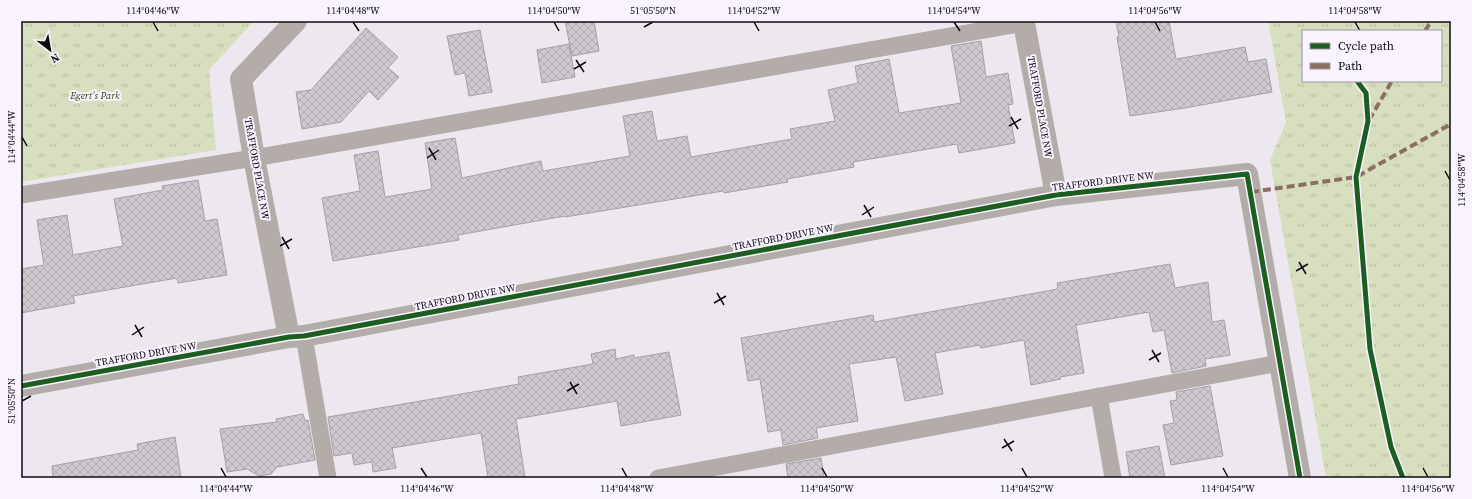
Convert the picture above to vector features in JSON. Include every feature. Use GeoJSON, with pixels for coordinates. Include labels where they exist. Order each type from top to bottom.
{"type":"FeatureCollection","features":[{"type":"Feature","properties":{"kind":"street","name":"TRAFFORD PLACE NW"},"geometry":{"type":"LineString","coordinates":[[296,21],[241,78],[254,158],[297,337]]}},
{"type":"Feature","properties":{"kind":"street","name":"TRAFFORD PLACE NW"},"geometry":{"type":"LineString","coordinates":[[1023,22],[1056,195]]}},
{"type":"Feature","properties":{"kind":"street","name":"TRAFFORD DRIVE NW"},"geometry":{"type":"LineString","coordinates":[[21,386],[297,337],[1056,195],[1247,174],[1300,478]]}},
{"type":"Feature","properties":{"kind":"lane"},"geometry":{"type":"LineString","coordinates":[[21,195],[254,158],[1023,22]]}},
{"type":"Feature","properties":{"kind":"lane"},"geometry":{"type":"LineString","coordinates":[[297,337],[328,478]]}},
{"type":"Feature","properties":{"kind":"lane"},"geometry":{"type":"LineString","coordinates":[[658,478],[1279,363]]}},
{"type":"Feature","properties":{"kind":"lane"},"geometry":{"type":"LineString","coordinates":[[1099,396],[1113,478]]}},
{"type":"Feature","properties":{"kind":"green space","name":"Egert's Park"},"geometry":{"type":"Polygon","coordinates":[[[21,21],[254,21],[209,70],[216,150],[21,182],[21,21]]]}},
{"type":"Feature","properties":{"kind":"green space"},"geometry":{"type":"Polygon","coordinates":[[[1268,21],[1451,21],[1451,478],[1326,478],[1270,160],[1286,122],[1268,21]]]}},
{"type":"Feature","properties":{"kind":"building"},"geometry":{"type":"Polygon","coordinates":[[[565,21],[594,21],[599,51],[572,56],[565,21]]]}},
{"type":"Feature","properties":{"kind":"building"},"geometry":{"type":"Polygon","coordinates":[[[1116,21],[1169,21],[1176,59],[1245,47],[1248,62],[1266,59],[1272,92],[1185,108],[1130,116],[1117,37],[1119,37],[1116,21]]]}},
{"type":"Feature","properties":{"kind":"building"},"geometry":{"type":"Polygon","coordinates":[[[366,28],[398,57],[388,68],[399,77],[378,100],[369,91],[341,122],[302,129],[296,92],[311,90],[366,28]]]}},
{"type":"Feature","properties":{"kind":"building"},"geometry":{"type":"Polygon","coordinates":[[[480,30],[492,92],[469,96],[465,73],[455,75],[447,36],[480,30]]]}},
{"type":"Feature","properties":{"kind":"building"},"geometry":{"type":"Polygon","coordinates":[[[981,41],[986,77],[1008,73],[1013,104],[1008,105],[1015,143],[959,153],[957,144],[853,162],[854,167],[787,179],[788,182],[724,193],[723,191],[565,216],[458,235],[459,240],[333,261],[322,198],[360,191],[354,155],[378,151],[385,197],[432,189],[425,143],[455,138],[462,178],[541,161],[543,171],[630,156],[623,116],[652,111],[657,141],[687,136],[691,157],[792,139],[790,129],[835,121],[828,90],[858,83],[855,66],[889,59],[899,113],[961,103],[951,46],[981,41]]]}},
{"type":"Feature","properties":{"kind":"building"},"geometry":{"type":"Polygon","coordinates":[[[569,44],[575,77],[542,83],[537,50],[569,44]]]}},
{"type":"Feature","properties":{"kind":"building"},"geometry":{"type":"Polygon","coordinates":[[[198,180],[205,221],[217,219],[227,275],[178,283],[177,278],[73,296],[75,303],[21,313],[21,269],[44,265],[37,220],[67,215],[73,255],[123,246],[114,199],[163,190],[162,186],[198,180]]]}},
{"type":"Feature","properties":{"kind":"building"},"geometry":{"type":"Polygon","coordinates":[[[1170,264],[1175,288],[1208,282],[1212,322],[1224,320],[1230,355],[1205,359],[1206,366],[1172,373],[1164,330],[1153,332],[1149,312],[1076,325],[1084,373],[1060,377],[1061,379],[1031,385],[1024,340],[981,348],[980,345],[935,353],[943,394],[905,401],[896,357],[849,364],[858,421],[816,428],[818,438],[783,445],[781,430],[768,432],[760,379],[748,381],[741,338],[873,315],[874,322],[1058,289],[1057,283],[1170,264]]]}},
{"type":"Feature","properties":{"kind":"building"},"geometry":{"type":"Polygon","coordinates":[[[615,349],[616,359],[634,355],[634,358],[669,352],[681,415],[621,426],[617,401],[516,419],[525,478],[488,478],[481,433],[392,448],[396,468],[373,472],[372,462],[354,465],[352,453],[334,456],[328,417],[519,384],[518,377],[593,364],[591,354],[615,349]]]}},
{"type":"Feature","properties":{"kind":"building"},"geometry":{"type":"Polygon","coordinates":[[[1210,386],[1223,456],[1171,465],[1163,425],[1174,423],[1170,401],[1177,400],[1176,392],[1210,386]]]}},
{"type":"Feature","properties":{"kind":"building"},"geometry":{"type":"Polygon","coordinates":[[[303,414],[305,421],[308,420],[315,460],[277,467],[271,474],[259,476],[247,469],[227,472],[220,429],[277,422],[276,419],[303,414]]]}},
{"type":"Feature","properties":{"kind":"building"},"geometry":{"type":"Polygon","coordinates":[[[175,437],[181,478],[53,478],[52,466],[138,450],[137,444],[175,437]]]}},
{"type":"Feature","properties":{"kind":"building"},"geometry":{"type":"Polygon","coordinates":[[[1159,446],[1165,478],[1130,478],[1126,452],[1159,446]]]}},
{"type":"Feature","properties":{"kind":"building"},"geometry":{"type":"Polygon","coordinates":[[[821,458],[824,478],[788,478],[786,464],[821,458]]]}},
{"type":"Feature","properties":{"kind":"marked path"},"geometry":{"type":"LineString","coordinates":[[1426,30],[1431,21]]}},
{"type":"Feature","properties":{"kind":"marked path"},"geometry":{"type":"LineString","coordinates":[[1369,120],[1391,82]]}},
{"type":"Feature","properties":{"kind":"marked path"},"geometry":{"type":"LineString","coordinates":[[1251,192],[1356,177],[1451,124]]}},
{"type":"Feature","properties":{"kind":"cycle path"},"geometry":{"type":"LineString","coordinates":[[1358,82],[1366,93],[1368,121],[1356,177],[1370,349],[1391,447],[1403,478]]}},
{"type":"Feature","properties":{"kind":"cycle path"},"geometry":{"type":"LineString","coordinates":[[21,386],[289,337],[304,336],[1056,195],[1247,174],[1300,478]]}}]}
